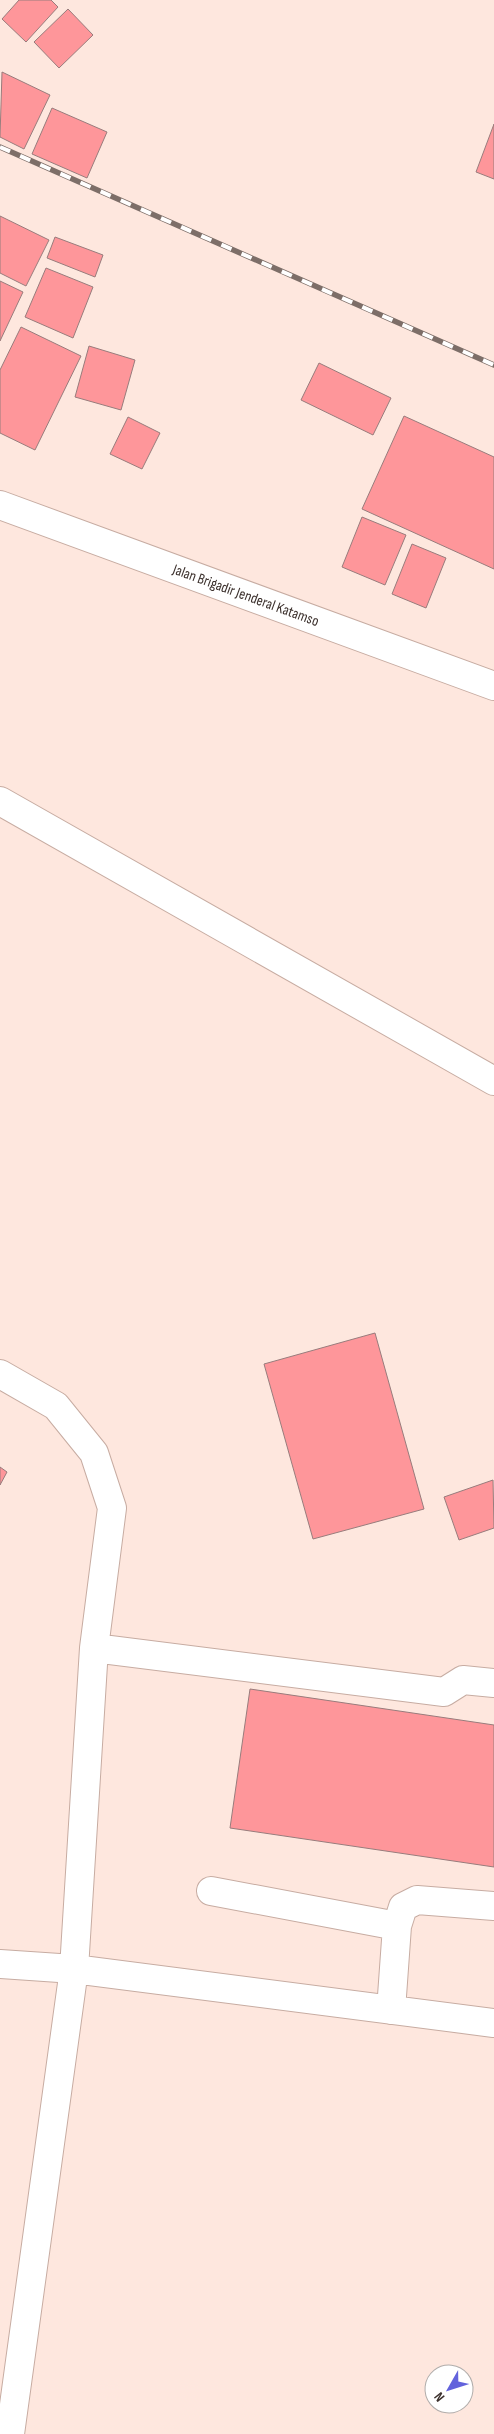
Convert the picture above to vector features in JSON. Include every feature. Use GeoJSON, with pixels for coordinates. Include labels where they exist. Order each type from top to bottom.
{"type":"FeatureCollection","features":[{"type":"Feature","properties":{"kind":"main road","name":"Jalan Brigadir Jenderal Katamso"},"geometry":{"type":"LineString","coordinates":[[0,504],[494,686]]}},
{"type":"Feature","properties":{"kind":"main road"},"geometry":{"type":"LineString","coordinates":[[0,801],[494,1081]]}},
{"type":"Feature","properties":{"kind":"main road"},"geometry":{"type":"LineString","coordinates":[[0,1374],[56,1406],[94,1453],[112,1508],[94,1648],[74,1969],[10,2434]]}},
{"type":"Feature","properties":{"kind":"main road"},"geometry":{"type":"LineString","coordinates":[[94,1648],[444,1692],[463,1680],[494,1683]]}},
{"type":"Feature","properties":{"kind":"main road"},"geometry":{"type":"LineString","coordinates":[[211,1892],[397,1926]]}},
{"type":"Feature","properties":{"kind":"main road"},"geometry":{"type":"LineString","coordinates":[[391,2010],[397,1926],[403,1907],[417,1900],[494,1906]]}},
{"type":"Feature","properties":{"kind":"main road"},"geometry":{"type":"LineString","coordinates":[[0,1964],[74,1969],[494,2023]]}},
{"type":"Feature","properties":{"kind":"building"},"geometry":{"type":"Polygon","coordinates":[[[19,0],[51,0],[58,7],[26,42],[2,19],[19,0]]]}},
{"type":"Feature","properties":{"kind":"building"},"geometry":{"type":"Polygon","coordinates":[[[68,9],[93,35],[59,68],[34,42],[68,9]]]}},
{"type":"Feature","properties":{"kind":"building"},"geometry":{"type":"Polygon","coordinates":[[[2,72],[50,95],[24,149],[0,137],[2,72]]]}},
{"type":"Feature","properties":{"kind":"building"},"geometry":{"type":"Polygon","coordinates":[[[52,108],[107,132],[87,178],[32,154],[52,108]]]}},
{"type":"Feature","properties":{"kind":"building"},"geometry":{"type":"Polygon","coordinates":[[[494,124],[494,179],[476,172],[494,124]]]}},
{"type":"Feature","properties":{"kind":"building"},"geometry":{"type":"Polygon","coordinates":[[[0,216],[49,240],[26,286],[0,273],[0,216]]]}},
{"type":"Feature","properties":{"kind":"building"},"geometry":{"type":"Polygon","coordinates":[[[55,237],[103,255],[95,277],[47,258],[55,237]]]}},
{"type":"Feature","properties":{"kind":"building"},"geometry":{"type":"Polygon","coordinates":[[[46,268],[93,287],[73,338],[25,317],[46,268]]]}},
{"type":"Feature","properties":{"kind":"building"},"geometry":{"type":"Polygon","coordinates":[[[0,281],[23,292],[0,341],[0,281]]]}},
{"type":"Feature","properties":{"kind":"building"},"geometry":{"type":"Polygon","coordinates":[[[21,327],[81,356],[35,450],[0,433],[0,370],[21,327]]]}},
{"type":"Feature","properties":{"kind":"building"},"geometry":{"type":"Polygon","coordinates":[[[89,346],[135,360],[121,410],[75,397],[89,346]]]}},
{"type":"Feature","properties":{"kind":"building"},"geometry":{"type":"Polygon","coordinates":[[[319,363],[391,398],[373,435],[301,400],[319,363]]]}},
{"type":"Feature","properties":{"kind":"building"},"geometry":{"type":"Polygon","coordinates":[[[404,416],[494,457],[494,569],[362,509],[404,416]]]}},
{"type":"Feature","properties":{"kind":"building"},"geometry":{"type":"Polygon","coordinates":[[[128,417],[160,433],[142,469],[110,454],[128,417]]]}},
{"type":"Feature","properties":{"kind":"building"},"geometry":{"type":"Polygon","coordinates":[[[362,517],[406,535],[385,585],[342,567],[362,517]]]}},
{"type":"Feature","properties":{"kind":"building"},"geometry":{"type":"Polygon","coordinates":[[[412,544],[446,558],[426,608],[392,594],[412,544]]]}},
{"type":"Feature","properties":{"kind":"building"},"geometry":{"type":"Polygon","coordinates":[[[375,1333],[424,1509],[313,1539],[264,1364],[375,1333]]]}},
{"type":"Feature","properties":{"kind":"building"},"geometry":{"type":"Polygon","coordinates":[[[0,1467],[7,1472],[0,1485],[0,1467]]]}},
{"type":"Feature","properties":{"kind":"building"},"geometry":{"type":"Polygon","coordinates":[[[493,1480],[494,1528],[459,1540],[444,1497],[493,1480]]]}},
{"type":"Feature","properties":{"kind":"building"},"geometry":{"type":"Polygon","coordinates":[[[250,1689],[494,1725],[494,1867],[230,1828],[250,1689]]]}},
{"type":"Feature","properties":{"kind":"railway"},"geometry":{"type":"LineString","coordinates":[[0,147],[494,365]]}}]}
